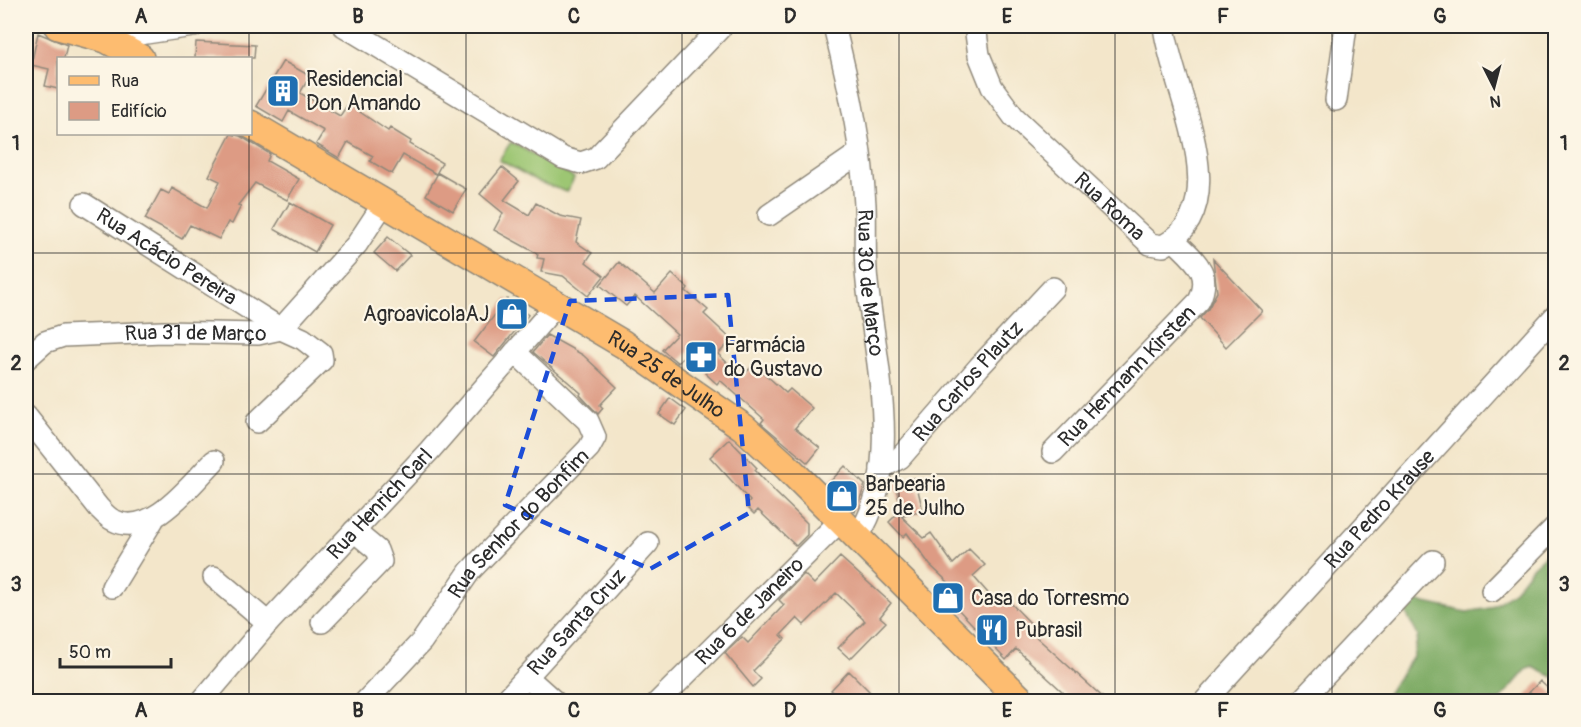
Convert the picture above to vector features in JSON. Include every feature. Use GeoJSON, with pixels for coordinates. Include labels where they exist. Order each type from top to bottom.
{"type":"FeatureCollection","features":[{"type":"Feature","properties":{"kind":"main road"},"geometry":{"type":"LineString","coordinates":[[58,26],[106,39],[138,57]]}},
{"type":"Feature","properties":{"kind":"main road","name":"Rua 25 de Julho"},"geometry":{"type":"LineString","coordinates":[[252,125],[557,304],[676,378],[743,427],[849,528],[1023,702]]}},
{"type":"Feature","properties":{"kind":"street"},"geometry":{"type":"LineString","coordinates":[[106,39],[193,26]]}},
{"type":"Feature","properties":{"kind":"street"},"geometry":{"type":"LineString","coordinates":[[344,26],[563,158],[581,163],[596,158],[722,26]]}},
{"type":"Feature","properties":{"kind":"street","name":"Rua 30 de Março"},"geometry":{"type":"LineString","coordinates":[[834,26],[847,75],[860,153],[865,204],[866,280],[883,417],[881,468],[868,521],[849,528]]}},
{"type":"Feature","properties":{"kind":"street","name":"Rua Roma"},"geometry":{"type":"LineString","coordinates":[[975,26],[979,55],[992,87],[1014,117],[1150,244],[1162,246],[1174,240],[1191,219],[1200,190],[1196,149],[1164,26]]}},
{"type":"Feature","properties":{"kind":"street"},"geometry":{"type":"LineString","coordinates":[[1336,100],[1346,26]]}},
{"type":"Feature","properties":{"kind":"street"},"geometry":{"type":"LineString","coordinates":[[769,216],[860,153]]}},
{"type":"Feature","properties":{"kind":"street","name":"Rua 31 de Março"},"geometry":{"type":"LineString","coordinates":[[26,359],[45,342],[63,336],[163,332],[258,334],[281,329],[357,244],[384,203]]}},
{"type":"Feature","properties":{"kind":"street","name":"Rua Acácio Pereira"},"geometry":{"type":"LineString","coordinates":[[84,204],[281,329],[315,347],[321,353],[322,360],[257,422]]}},
{"type":"Feature","properties":{"kind":"street","name":"Rua Hermann Kirsten"},"geometry":{"type":"LineString","coordinates":[[1053,452],[1199,302],[1204,290],[1202,271],[1174,240]]}},
{"type":"Feature","properties":{"kind":"street","name":"Rua Carlos Plautz"},"geometry":{"type":"LineString","coordinates":[[881,468],[900,458],[979,367],[1053,288]]}},
{"type":"Feature","properties":{"kind":"street","name":"Rua Henrich Carl"},"geometry":{"type":"LineString","coordinates":[[201,702],[268,623],[430,450],[557,304]]}},
{"type":"Feature","properties":{"kind":"street","name":"Rua Pedro Krause"},"geometry":{"type":"LineString","coordinates":[[1204,702],[1556,315]]}},
{"type":"Feature","properties":{"kind":"street","name":"Rua Senhor do Bonfim"},"geometry":{"type":"LineString","coordinates":[[365,702],[422,641],[471,571],[589,448],[595,437],[588,421],[515,352]]}},
{"type":"Feature","properties":{"kind":"street"},"geometry":{"type":"LineString","coordinates":[[26,416],[99,508],[113,520],[127,524],[153,520]]}},
{"type":"Feature","properties":{"kind":"street"},"geometry":{"type":"LineString","coordinates":[[112,587],[153,520],[214,461]]}},
{"type":"Feature","properties":{"kind":"street"},"geometry":{"type":"LineString","coordinates":[[1492,591],[1556,526]]}},
{"type":"Feature","properties":{"kind":"street","name":"Rua 6 de Janeiro"},"geometry":{"type":"LineString","coordinates":[[658,702],[849,528]]}},
{"type":"Feature","properties":{"kind":"street"},"geometry":{"type":"LineString","coordinates":[[322,622],[381,561],[377,550],[354,531]]}},
{"type":"Feature","properties":{"kind":"street","name":"Rua Santa Cruz"},"geometry":{"type":"LineString","coordinates":[[504,702],[648,543]]}},
{"type":"Feature","properties":{"kind":"street"},"geometry":{"type":"LineString","coordinates":[[1300,702],[1432,561]]}},
{"type":"Feature","properties":{"kind":"street"},"geometry":{"type":"LineString","coordinates":[[214,577],[268,623]]}},
{"type":"Feature","properties":{"kind":"street"},"geometry":{"type":"LineString","coordinates":[[527,677],[555,702]]}},
{"type":"Feature","properties":{"kind":"highlighted area"},"geometry":{"type":"Polygon","coordinates":[[[728,295],[749,513],[650,569],[505,505],[570,301],[728,295]]]}},
{"type":"Feature","properties":{"kind":"green space"},"geometry":{"type":"Polygon","coordinates":[[[511,142],[574,178],[567,192],[539,182],[499,160],[511,142]]]}},
{"type":"Feature","properties":{"kind":"green space"},"geometry":{"type":"Polygon","coordinates":[[[1555,547],[1555,678],[1533,667],[1527,669],[1499,701],[1382,701],[1413,657],[1418,636],[1405,611],[1416,601],[1467,612],[1490,608],[1513,592],[1533,566],[1555,547]]]}},
{"type":"Feature","properties":{"kind":"building"},"geometry":{"type":"Polygon","coordinates":[[[38,33],[67,45],[64,57],[57,57],[57,89],[45,86],[49,69],[31,65],[38,33]]]}},
{"type":"Feature","properties":{"kind":"building"},"geometry":{"type":"Polygon","coordinates":[[[196,42],[255,45],[254,58],[195,57],[196,42]]]}},
{"type":"Feature","properties":{"kind":"building"},"geometry":{"type":"Polygon","coordinates":[[[283,61],[310,76],[300,93],[340,116],[348,104],[388,131],[390,128],[411,141],[410,144],[442,163],[436,174],[403,155],[392,174],[370,161],[373,156],[348,142],[339,158],[316,144],[324,131],[289,111],[283,122],[256,106],[283,61]]]}},
{"type":"Feature","properties":{"kind":"building"},"geometry":{"type":"Polygon","coordinates":[[[230,135],[236,135],[270,154],[267,161],[299,179],[287,200],[255,183],[238,205],[241,206],[232,224],[228,222],[219,239],[190,225],[182,239],[145,219],[161,190],[169,194],[172,188],[207,208],[220,181],[209,176],[230,135]]]}},
{"type":"Feature","properties":{"kind":"building"},"geometry":{"type":"Polygon","coordinates":[[[502,167],[519,181],[504,200],[529,215],[536,203],[560,216],[581,220],[576,242],[592,253],[586,262],[604,276],[588,296],[563,276],[541,272],[544,259],[537,258],[538,254],[494,230],[503,213],[480,194],[502,167]]]}},
{"type":"Feature","properties":{"kind":"building"},"geometry":{"type":"Polygon","coordinates":[[[438,173],[466,189],[453,211],[426,195],[438,173]]]}},
{"type":"Feature","properties":{"kind":"building"},"geometry":{"type":"Polygon","coordinates":[[[290,202],[330,225],[315,252],[274,229],[290,202]]]}},
{"type":"Feature","properties":{"kind":"building"},"geometry":{"type":"Polygon","coordinates":[[[388,237],[410,255],[395,271],[374,253],[388,237]]]}},
{"type":"Feature","properties":{"kind":"building"},"geometry":{"type":"Polygon","coordinates":[[[1213,259],[1262,311],[1226,347],[1200,318],[1217,292],[1213,259]]]}},
{"type":"Feature","properties":{"kind":"building"},"geometry":{"type":"Polygon","coordinates":[[[619,262],[655,293],[672,274],[688,288],[686,291],[708,310],[704,314],[732,340],[718,354],[742,377],[754,364],[786,393],[790,389],[812,408],[795,428],[820,448],[808,463],[761,423],[764,419],[720,380],[717,384],[705,373],[708,371],[688,352],[678,363],[662,350],[677,334],[635,296],[626,306],[600,285],[619,262]]]}},
{"type":"Feature","properties":{"kind":"building"},"geometry":{"type":"Polygon","coordinates":[[[507,299],[528,315],[494,357],[474,342],[507,299]]]}},
{"type":"Feature","properties":{"kind":"building"},"geometry":{"type":"Polygon","coordinates":[[[547,335],[583,355],[617,387],[600,405],[603,408],[598,414],[580,395],[581,393],[533,352],[547,335]]]}},
{"type":"Feature","properties":{"kind":"building"},"geometry":{"type":"Polygon","coordinates":[[[670,398],[686,410],[675,425],[659,414],[670,398]]]}},
{"type":"Feature","properties":{"kind":"building"},"geometry":{"type":"Polygon","coordinates":[[[729,439],[757,468],[755,470],[776,493],[807,523],[807,535],[796,546],[758,510],[754,514],[746,506],[750,501],[710,457],[729,439]]]}},
{"type":"Feature","properties":{"kind":"building"},"geometry":{"type":"Polygon","coordinates":[[[845,466],[865,485],[855,512],[827,485],[845,466]]]}},
{"type":"Feature","properties":{"kind":"building"},"geometry":{"type":"Polygon","coordinates":[[[915,478],[923,511],[903,516],[895,483],[915,478]]]}},
{"type":"Feature","properties":{"kind":"building"},"geometry":{"type":"Polygon","coordinates":[[[898,513],[924,538],[931,533],[953,564],[969,549],[985,565],[973,576],[994,600],[1001,593],[1037,630],[1033,634],[1108,702],[1074,702],[1016,649],[1006,660],[956,607],[953,610],[936,593],[948,582],[930,565],[907,533],[903,537],[889,522],[898,513]]]}},
{"type":"Feature","properties":{"kind":"building"},"geometry":{"type":"Polygon","coordinates":[[[840,557],[891,603],[880,617],[886,622],[850,659],[838,648],[865,621],[836,593],[804,625],[797,618],[781,635],[785,639],[753,671],[761,679],[753,687],[725,653],[742,637],[748,643],[784,605],[779,600],[804,574],[814,584],[840,557]]]}},
{"type":"Feature","properties":{"kind":"building"},"geometry":{"type":"Polygon","coordinates":[[[849,671],[870,692],[860,702],[826,702],[834,693],[831,690],[849,671]]]}},
{"type":"Feature","properties":{"kind":"building"},"geometry":{"type":"Polygon","coordinates":[[[1540,681],[1556,696],[1556,702],[1520,702],[1540,681]]]}},
{"type":"Feature","properties":{"kind":"place","name":"Residencial Don Amando"},"geometry":{"type":"Point","coordinates":[283,91]}},
{"type":"Feature","properties":{"kind":"place","name":"AgroavicolaAJ"},"geometry":{"type":"Point","coordinates":[512,314]}},
{"type":"Feature","properties":{"kind":"place","name":"Farmácia do Gustavo"},"geometry":{"type":"Point","coordinates":[701,357]}},
{"type":"Feature","properties":{"kind":"place","name":"Barbearia 25 de Julho"},"geometry":{"type":"Point","coordinates":[842,496]}},
{"type":"Feature","properties":{"kind":"place","name":"Casa do Torresmo"},"geometry":{"type":"Point","coordinates":[948,598]}},
{"type":"Feature","properties":{"kind":"place","name":"Pubrasil"},"geometry":{"type":"Point","coordinates":[992,630]}}]}
